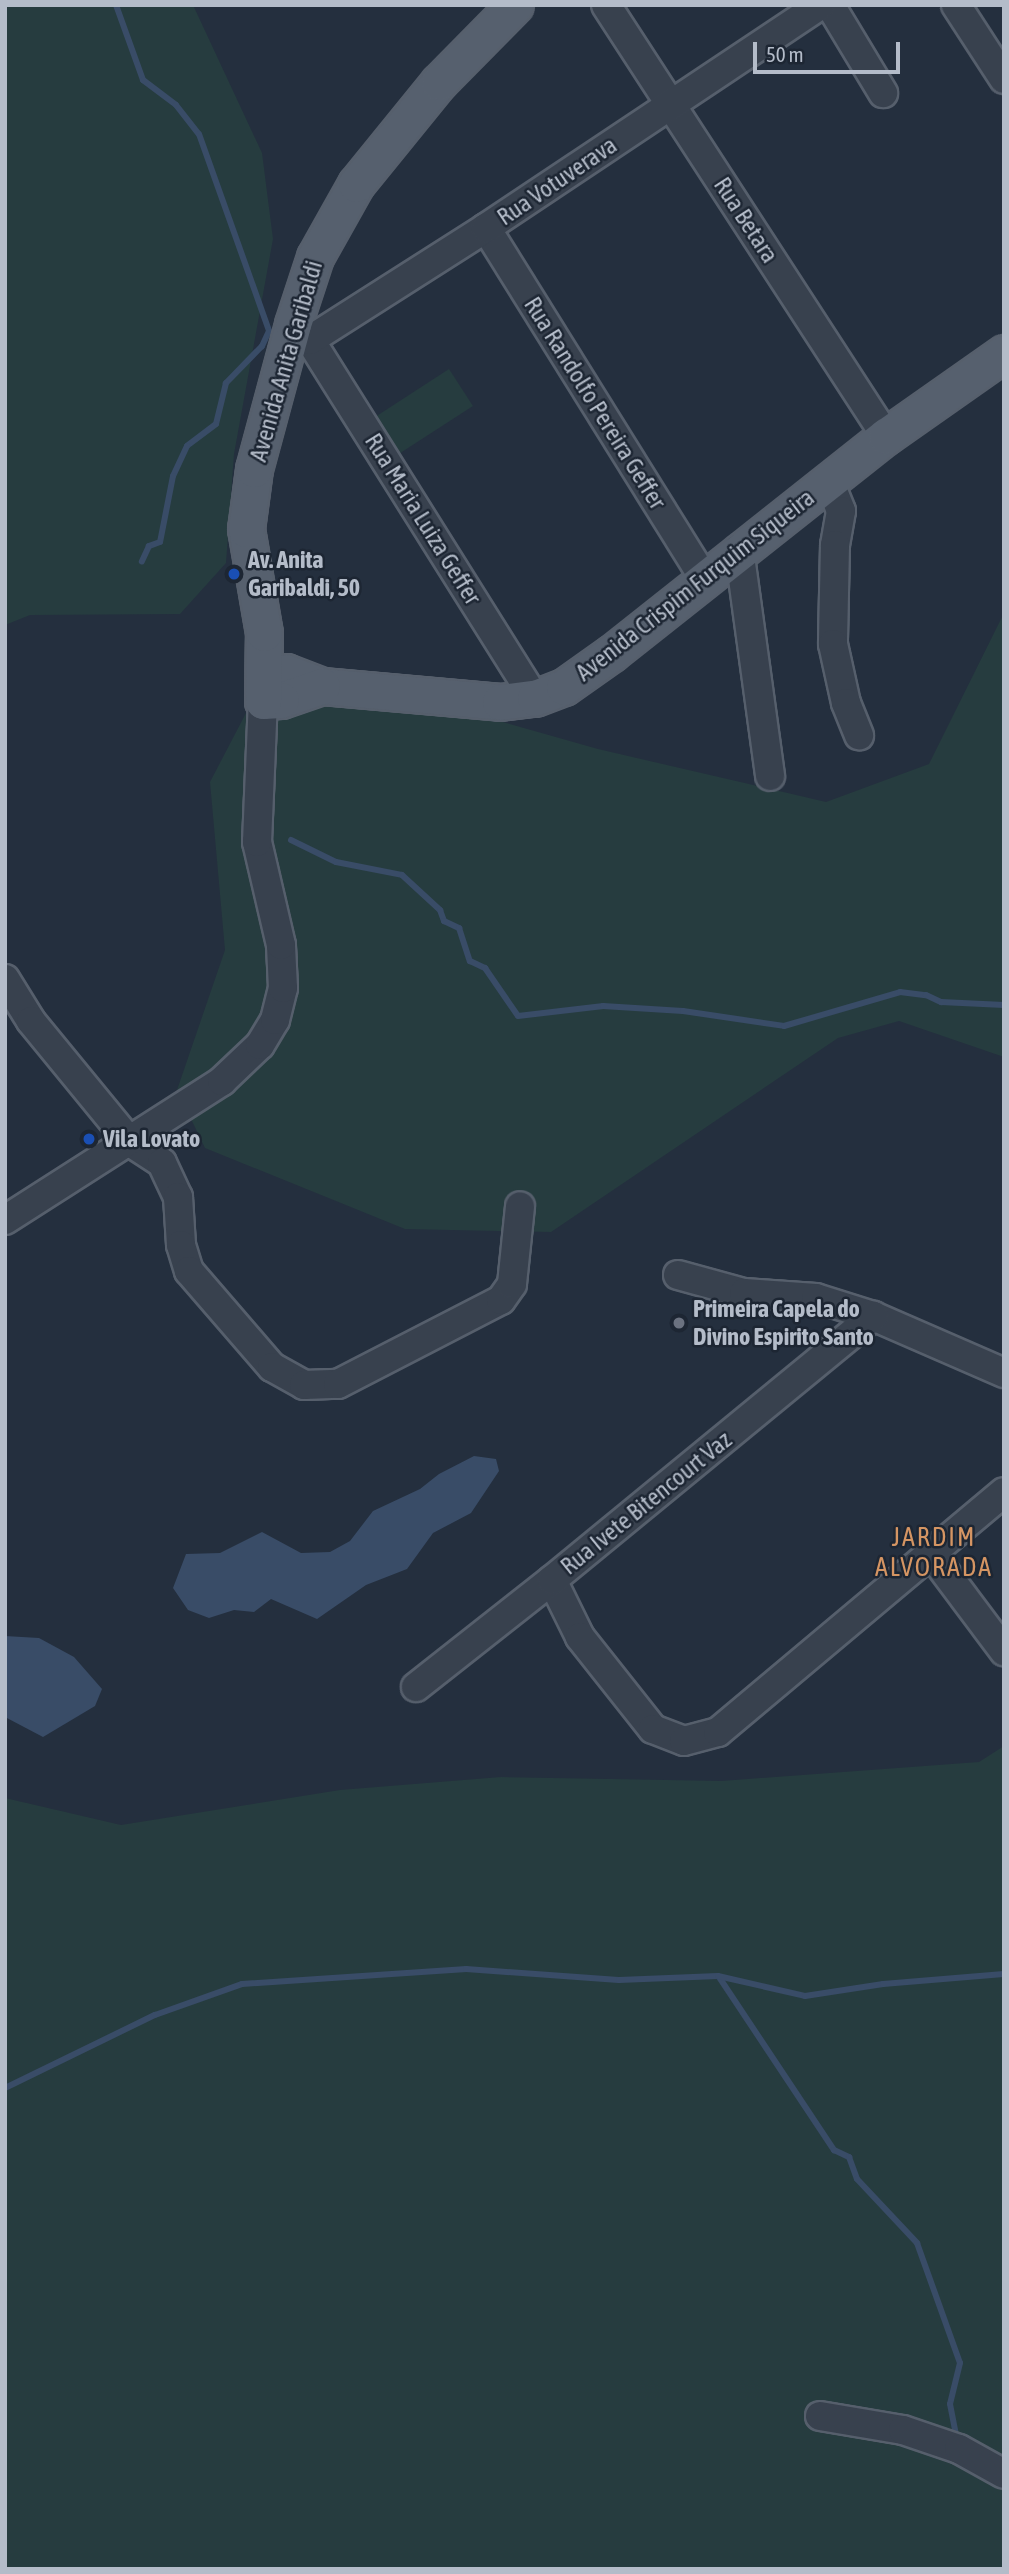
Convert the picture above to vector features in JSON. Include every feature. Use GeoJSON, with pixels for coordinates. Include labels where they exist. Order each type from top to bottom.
{"type":"FeatureCollection","features":[{"type":"Feature","properties":{"kind":"main road","name":"Avenida Anita Garibaldi"},"geometry":{"type":"LineString","coordinates":[[265,687],[264,634],[246,530],[254,469],[302,332],[315,257],[356,184],[439,82],[515,5]]}},
{"type":"Feature","properties":{"kind":"main road","name":"Avenida Crispim Furquim Siqueira"},"geometry":{"type":"LineString","coordinates":[[265,687],[286,672],[321,686],[500,702],[535,698],[564,687],[886,436],[1004,353]]}},
{"type":"Feature","properties":{"kind":"street","name":"Rua Betara"},"geometry":{"type":"LineString","coordinates":[[606,5],[886,436]]}},
{"type":"Feature","properties":{"kind":"street","name":"Rua Votuverava"},"geometry":{"type":"LineString","coordinates":[[302,332],[486,228],[821,5]]}},
{"type":"Feature","properties":{"kind":"street"},"geometry":{"type":"LineString","coordinates":[[830,5],[883,93]]}},
{"type":"Feature","properties":{"kind":"street"},"geometry":{"type":"LineString","coordinates":[[956,5],[1004,79]]}},
{"type":"Feature","properties":{"kind":"street","name":"Rua Randolfo Pereira Geffer"},"geometry":{"type":"LineString","coordinates":[[486,228],[704,578]]}},
{"type":"Feature","properties":{"kind":"street","name":"Rua Maria Luiza Geffer"},"geometry":{"type":"LineString","coordinates":[[302,332],[535,698]]}},
{"type":"Feature","properties":{"kind":"street"},"geometry":{"type":"LineString","coordinates":[[829,481],[841,511],[835,544],[833,644],[846,702],[859,736]]}},
{"type":"Feature","properties":{"kind":"street"},"geometry":{"type":"LineString","coordinates":[[739,550],[770,776]]}},
{"type":"Feature","properties":{"kind":"street"},"geometry":{"type":"LineString","coordinates":[[5,1220],[222,1081],[260,1045],[275,1020],[283,988],[281,945],[257,842],[265,687]]}},
{"type":"Feature","properties":{"kind":"street"},"geometry":{"type":"LineString","coordinates":[[5,979],[31,1021],[130,1142],[162,1163],[178,1197],[181,1245],[189,1271],[272,1367],[304,1385],[338,1384],[501,1300],[512,1284],[520,1206]]}},
{"type":"Feature","properties":{"kind":"street"},"geometry":{"type":"LineString","coordinates":[[677,1275],[744,1293],[816,1298],[873,1316],[1004,1373]]}},
{"type":"Feature","properties":{"kind":"street","name":"Rua Ivete Bitencourt Vaz"},"geometry":{"type":"LineString","coordinates":[[416,1687],[552,1580],[873,1316]]}},
{"type":"Feature","properties":{"kind":"street"},"geometry":{"type":"LineString","coordinates":[[552,1580],[580,1637],[653,1729],[684,1741],[718,1732],[1004,1492]]}},
{"type":"Feature","properties":{"kind":"street"},"geometry":{"type":"LineString","coordinates":[[930,1552],[1004,1651]]}},
{"type":"Feature","properties":{"kind":"street"},"geometry":{"type":"LineString","coordinates":[[820,2416],[903,2430],[959,2449],[1004,2474]]}},
{"type":"Feature","properties":{"kind":"green space"},"geometry":{"type":"Polygon","coordinates":[[[5,5],[193,5],[262,153],[273,239],[234,454],[226,563],[180,614],[30,615],[5,625],[5,5]]]}},
{"type":"Feature","properties":{"kind":"green space"},"geometry":{"type":"Polygon","coordinates":[[[449,369],[473,406],[398,454],[374,417],[449,369]]]}},
{"type":"Feature","properties":{"kind":"green space"},"geometry":{"type":"Polygon","coordinates":[[[1004,613],[1004,1057],[899,1021],[838,1038],[551,1232],[405,1229],[205,1148],[177,1090],[225,950],[210,782],[246,713],[355,680],[598,749],[826,802],[929,764],[1004,613]]]}},
{"type":"Feature","properties":{"kind":"green space"},"geometry":{"type":"Polygon","coordinates":[[[1004,1746],[1004,2569],[5,2569],[5,1798],[121,1825],[340,1790],[501,1777],[721,1781],[979,1762],[1004,1746]]]}},
{"type":"Feature","properties":{"kind":"water"},"geometry":{"type":"Polygon","coordinates":[[[474,1456],[496,1459],[499,1471],[471,1513],[433,1533],[407,1569],[366,1585],[317,1619],[271,1599],[254,1612],[234,1610],[209,1618],[188,1610],[173,1588],[186,1554],[220,1553],[262,1532],[301,1553],[330,1552],[350,1541],[373,1511],[420,1489],[439,1474],[474,1456]]]}},
{"type":"Feature","properties":{"kind":"water"},"geometry":{"type":"Polygon","coordinates":[[[5,1636],[39,1638],[74,1657],[102,1689],[95,1706],[43,1737],[5,1717],[5,1636]]]}},
{"type":"Feature","properties":{"kind":"waterway"},"geometry":{"type":"LineString","coordinates":[[116,5],[143,80],[176,105],[199,134],[269,331],[262,346],[226,383],[216,424],[187,446],[173,476],[160,542],[149,546],[142,561]]}},
{"type":"Feature","properties":{"kind":"waterway"},"geometry":{"type":"LineString","coordinates":[[291,840],[336,862],[402,875],[440,910],[444,921],[459,928],[470,961],[485,968],[518,1016],[603,1006],[683,1011],[784,1026],[900,992],[926,995],[941,1002],[1004,1005]]}},
{"type":"Feature","properties":{"kind":"waterway"},"geometry":{"type":"LineString","coordinates":[[5,2088],[155,2015],[242,1984],[466,1969],[619,1980],[718,1976],[805,1996],[883,1984],[1004,1974]]}},
{"type":"Feature","properties":{"kind":"waterway"},"geometry":{"type":"LineString","coordinates":[[719,1977],[834,2150],[849,2157],[857,2179],[917,2243],[960,2363],[950,2404],[957,2440]]}},
{"type":"Feature","properties":{"kind":"place","name":"Av. Anita Garibaldi, 50"},"geometry":{"type":"Point","coordinates":[234,574]}},
{"type":"Feature","properties":{"kind":"place","name":"Vila Lovato"},"geometry":{"type":"Point","coordinates":[89,1139]}},
{"type":"Feature","properties":{"kind":"place","name":"Primeira Capela do Divino Espirito Santo"},"geometry":{"type":"Point","coordinates":[679,1323]}},
{"type":"Feature","properties":{"kind":"district","name":"JARDIM ALVORADA"},"geometry":{"type":"Point","coordinates":[934,1553]}}]}
